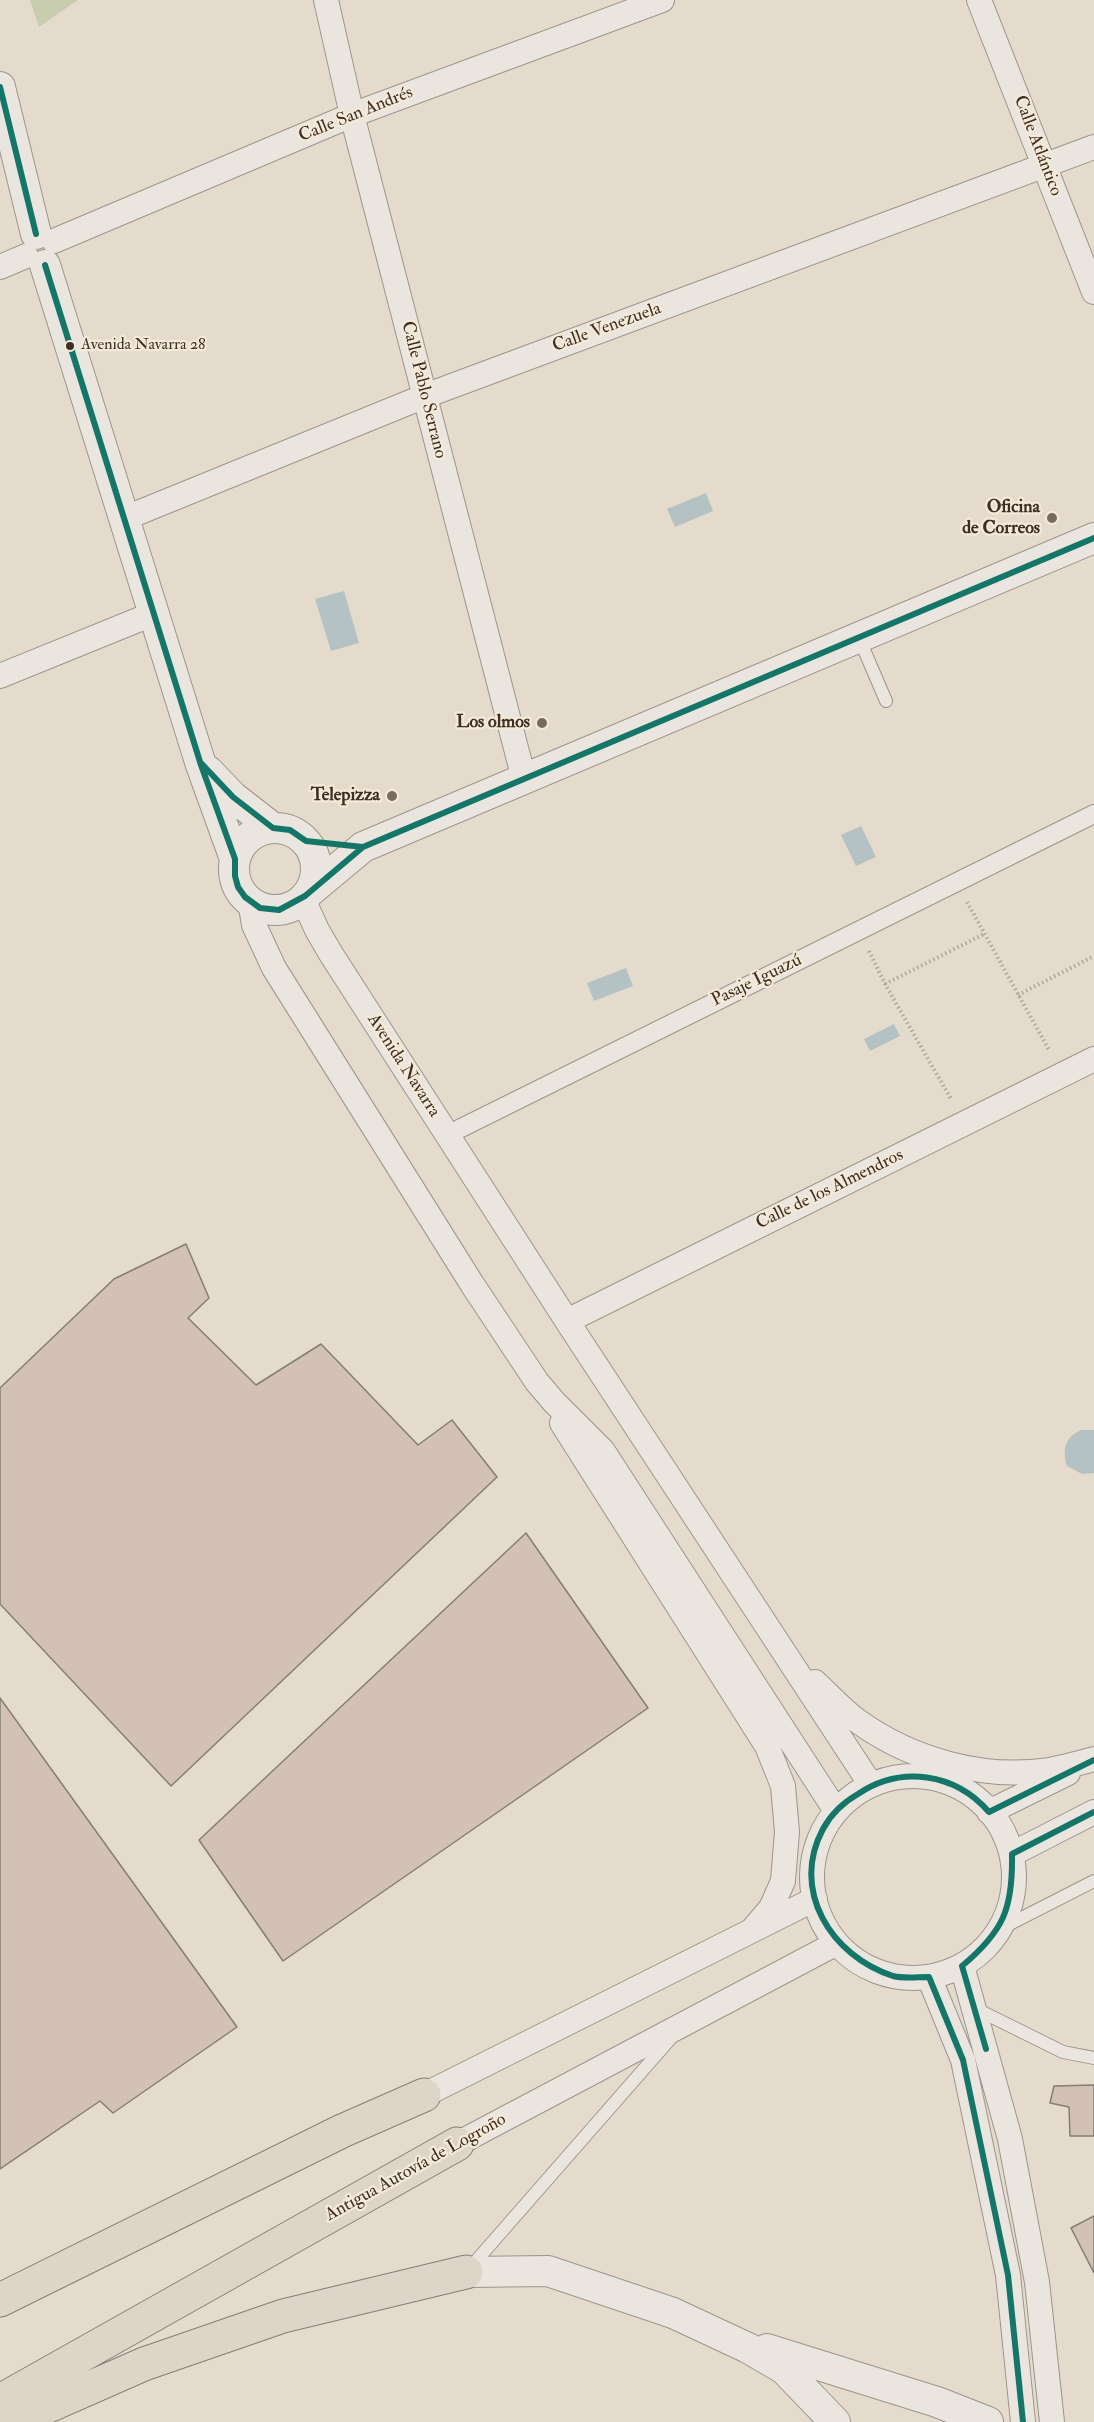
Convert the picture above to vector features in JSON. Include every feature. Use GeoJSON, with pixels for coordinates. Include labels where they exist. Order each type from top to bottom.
{"type":"FeatureCollection","features":[{"type":"Feature","properties":{"kind":"highway"},"geometry":{"type":"LineString","coordinates":[[0,2300],[342,2131],[424,2094]]}},
{"type":"Feature","properties":{"kind":"highway","name":"Antigua Autovía de Logroño"},"geometry":{"type":"LineString","coordinates":[[0,2401],[457,2144]]}},
{"type":"Feature","properties":{"kind":"highway"},"geometry":{"type":"LineString","coordinates":[[12,2422],[144,2364],[283,2316],[466,2272]]}},
{"type":"Feature","properties":{"kind":"street","name":"Calle Pablo Serrano"},"geometry":{"type":"LineString","coordinates":[[326,0],[352,115],[524,779]]}},
{"type":"Feature","properties":{"kind":"street","name":"Calle San Andrés"},"geometry":{"type":"LineString","coordinates":[[32,253],[352,115],[662,0]]}},
{"type":"Feature","properties":{"kind":"street","name":"Calle Atlántico"},"geometry":{"type":"LineString","coordinates":[[980,0],[1094,292]]}},
{"type":"Feature","properties":{"kind":"street"},"geometry":{"type":"LineString","coordinates":[[0,87],[32,253],[155,613],[201,765],[235,859]]}},
{"type":"Feature","properties":{"kind":"street","name":"Calle Venezuela"},"geometry":{"type":"LineString","coordinates":[[123,519],[425,396],[1094,147]]}},
{"type":"Feature","properties":{"kind":"street"},"geometry":{"type":"LineString","coordinates":[[363,847],[318,844],[306,841],[290,830],[273,828],[262,830],[245,841],[235,859],[234,868],[238,886],[250,902],[258,907],[277,910],[296,905],[363,847],[1094,538]]}},
{"type":"Feature","properties":{"kind":"street"},"geometry":{"type":"LineString","coordinates":[[0,676],[155,613]]}},
{"type":"Feature","properties":{"kind":"street"},"geometry":{"type":"LineString","coordinates":[[201,765],[233,797],[273,828]]}},
{"type":"Feature","properties":{"kind":"street","name":"Pasaje Iguazú"},"geometry":{"type":"LineString","coordinates":[[447,1135],[1094,814]]}},
{"type":"Feature","properties":{"kind":"street"},"geometry":{"type":"LineString","coordinates":[[306,841],[316,860],[315,882],[306,896]]}},
{"type":"Feature","properties":{"kind":"street","name":"Avenida Navarra"},"geometry":{"type":"LineString","coordinates":[[306,896],[316,930],[331,954],[567,1321],[782,1649]]}},
{"type":"Feature","properties":{"kind":"street"},"geometry":{"type":"LineString","coordinates":[[250,902],[254,926],[264,951],[459,1264],[537,1382],[595,1478],[767,1746],[783,1786],[787,1832],[783,1881],[771,1908],[754,1928]]}},
{"type":"Feature","properties":{"kind":"street","name":"Calle de los Almendros"},"geometry":{"type":"LineString","coordinates":[[567,1321],[1094,1059]]}},
{"type":"Feature","properties":{"kind":"street"},"geometry":{"type":"LineString","coordinates":[[537,1382],[603,1451],[836,1811]]}},
{"type":"Feature","properties":{"kind":"street"},"geometry":{"type":"LineString","coordinates":[[782,1649],[857,1722],[897,1746],[945,1763],[1003,1773],[1049,1770],[1094,1760]]}},
{"type":"Feature","properties":{"kind":"street"},"geometry":{"type":"LineString","coordinates":[[782,1649],[872,1785]]}},
{"type":"Feature","properties":{"kind":"street"},"geometry":{"type":"LineString","coordinates":[[989,1812],[1094,1760]]}},
{"type":"Feature","properties":{"kind":"street"},"geometry":{"type":"LineString","coordinates":[[920,1775],[951,1782],[979,1799],[1000,1824],[1012,1854],[1014,1887],[1005,1918],[998,1930],[987,1946],[962,1966],[929,1977],[894,1977],[862,1965],[836,1944],[818,1914],[811,1880],[815,1846],[836,1811],[857,1791],[872,1785],[887,1778],[920,1775]]}},
{"type":"Feature","properties":{"kind":"street"},"geometry":{"type":"LineString","coordinates":[[1012,1854],[1094,1812]]}},
{"type":"Feature","properties":{"kind":"street"},"geometry":{"type":"LineString","coordinates":[[424,2094],[815,1899]]}},
{"type":"Feature","properties":{"kind":"street","name":"Antigua Autovía de Logroño"},"geometry":{"type":"LineString","coordinates":[[457,2144],[836,1944]]}},
{"type":"Feature","properties":{"kind":"street"},"geometry":{"type":"LineString","coordinates":[[962,1966],[1010,2139],[1037,2282],[1052,2422]]}},
{"type":"Feature","properties":{"kind":"street"},"geometry":{"type":"LineString","coordinates":[[929,1977],[963,2060],[1008,2275],[1023,2422]]}},
{"type":"Feature","properties":{"kind":"street"},"geometry":{"type":"LineString","coordinates":[[466,2272],[548,2271],[673,2313],[721,2334],[784,2369],[836,2422]]}},
{"type":"Feature","properties":{"kind":"street"},"geometry":{"type":"LineString","coordinates":[[721,2334],[937,2402],[988,2422]]}},
{"type":"Feature","properties":{"kind":"lane"},"geometry":{"type":"LineString","coordinates":[[859,638],[886,701]]}},
{"type":"Feature","properties":{"kind":"lane"},"geometry":{"type":"LineString","coordinates":[[998,1930],[1094,1881]]}},
{"type":"Feature","properties":{"kind":"lane"},"geometry":{"type":"LineString","coordinates":[[973,2007],[1055,2049],[1094,2058]]}},
{"type":"Feature","properties":{"kind":"lane"},"geometry":{"type":"LineString","coordinates":[[466,2272],[683,2024]]}},
{"type":"Feature","properties":{"kind":"path"},"geometry":{"type":"LineString","coordinates":[[956,883],[1062,1075]]}},
{"type":"Feature","properties":{"kind":"path"},"geometry":{"type":"LineString","coordinates":[[858,931],[885,984],[965,1123]]}},
{"type":"Feature","properties":{"kind":"path"},"geometry":{"type":"LineString","coordinates":[[885,984],[984,934]]}},
{"type":"Feature","properties":{"kind":"path"},"geometry":{"type":"LineString","coordinates":[[1018,994],[1094,956]]}},
{"type":"Feature","properties":{"kind":"green space"},"geometry":{"type":"Polygon","coordinates":[[[30,0],[78,0],[39,27],[30,0]]]}},
{"type":"Feature","properties":{"kind":"shaded area"},"geometry":{"type":"Polygon","coordinates":[[[706,493],[713,511],[675,527],[667,509],[706,493]]]}},
{"type":"Feature","properties":{"kind":"shaded area"},"geometry":{"type":"Polygon","coordinates":[[[344,591],[359,643],[331,651],[315,599],[344,591]]]}},
{"type":"Feature","properties":{"kind":"shaded area"},"geometry":{"type":"Polygon","coordinates":[[[861,826],[876,857],[856,866],[841,835],[861,826]]]}},
{"type":"Feature","properties":{"kind":"shaded area"},"geometry":{"type":"Polygon","coordinates":[[[626,968],[633,986],[594,1001],[587,983],[626,968]]]}},
{"type":"Feature","properties":{"kind":"shaded area"},"geometry":{"type":"Polygon","coordinates":[[[894,1024],[900,1036],[870,1051],[864,1039],[894,1024]]]}},
{"type":"Feature","properties":{"kind":"shaded area"},"geometry":{"type":"Polygon","coordinates":[[[1081,1430],[1094,1430],[1094,1473],[1082,1474],[1067,1466],[1066,1445],[1071,1436],[1081,1430]]]}},
{"type":"Feature","properties":{"kind":"building"},"geometry":{"type":"Polygon","coordinates":[[[186,1244],[209,1298],[188,1318],[256,1385],[321,1344],[418,1445],[452,1420],[497,1477],[171,1786],[0,1604],[0,1388],[114,1279],[186,1244]]]}},
{"type":"Feature","properties":{"kind":"building"},"geometry":{"type":"Polygon","coordinates":[[[526,1533],[648,1708],[283,1961],[199,1840],[526,1533]]]}},
{"type":"Feature","properties":{"kind":"building"},"geometry":{"type":"Polygon","coordinates":[[[0,1698],[237,2027],[113,2113],[100,2101],[0,2169],[0,1698]]]}},
{"type":"Feature","properties":{"kind":"building"},"geometry":{"type":"Polygon","coordinates":[[[1094,2085],[1094,2136],[1070,2136],[1069,2107],[1050,2103],[1054,2086],[1094,2085]]]}},
{"type":"Feature","properties":{"kind":"building"},"geometry":{"type":"Polygon","coordinates":[[[1094,2216],[1094,2273],[1071,2228],[1094,2216]]]}},
{"type":"Feature","properties":{"kind":"transit line"},"geometry":{"type":"LineString","coordinates":[[0,87],[36,234]]}},
{"type":"Feature","properties":{"kind":"transit line"},"geometry":{"type":"LineString","coordinates":[[45,265],[201,765],[235,859],[235,876],[238,887],[245,897],[260,908],[279,910],[305,896],[363,847],[1094,538]]}},
{"type":"Feature","properties":{"kind":"transit line"},"geometry":{"type":"LineString","coordinates":[[201,763],[233,797],[273,828],[290,830],[306,841],[363,847],[396,833]]}},
{"type":"Feature","properties":{"kind":"transit line"},"geometry":{"type":"LineString","coordinates":[[1023,2422],[1008,2275],[963,2060],[929,1977],[893,1976],[851,1953],[835,1937],[822,1918],[814,1897],[811,1875],[814,1852],[826,1824],[834,1813],[848,1801],[875,1785],[892,1779],[909,1777],[944,1782],[960,1789],[989,1812],[1094,1760]]}},
{"type":"Feature","properties":{"kind":"transit line"},"geometry":{"type":"LineString","coordinates":[[986,2049],[962,1966],[988,1941],[1003,1917],[1011,1889],[1012,1854],[1094,1812]]}},
{"type":"Feature","properties":{"kind":"place","name":"Avenida Navarra 28"},"geometry":{"type":"Point","coordinates":[70,346]}},
{"type":"Feature","properties":{"kind":"place","name":"Oficina de Correos"},"geometry":{"type":"Point","coordinates":[1052,518]}},
{"type":"Feature","properties":{"kind":"place","name":"Los olmos"},"geometry":{"type":"Point","coordinates":[542,723]}},
{"type":"Feature","properties":{"kind":"place","name":"Telepizza"},"geometry":{"type":"Point","coordinates":[392,796]}}]}
